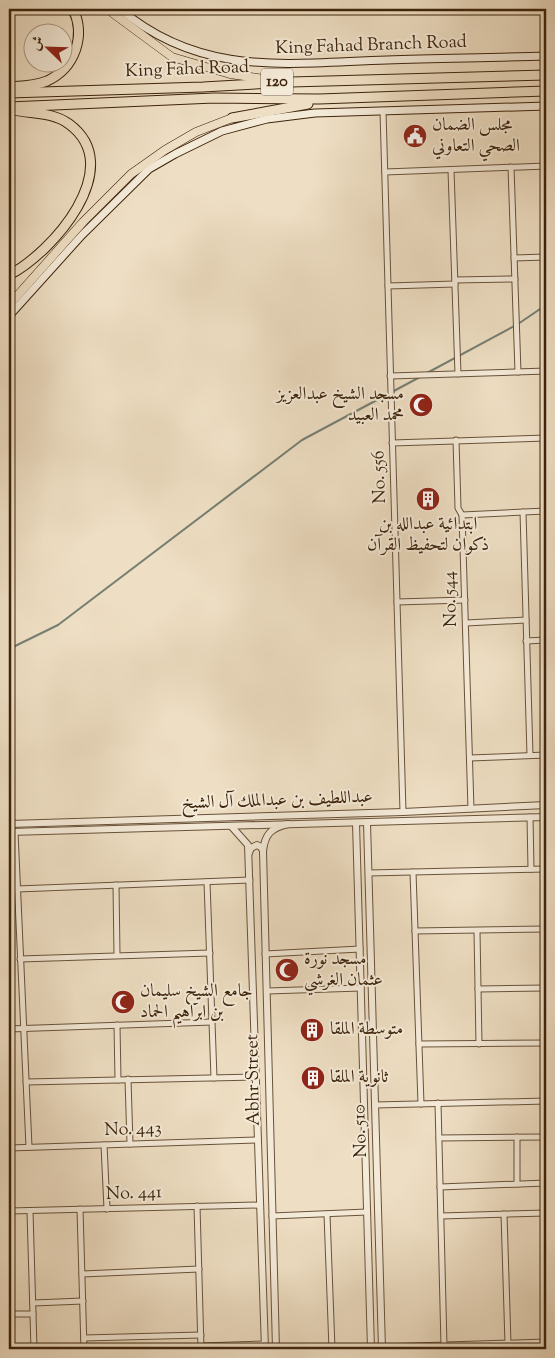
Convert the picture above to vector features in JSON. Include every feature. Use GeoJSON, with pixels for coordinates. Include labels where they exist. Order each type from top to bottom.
{"type":"FeatureCollection","features":[{"type":"Feature","properties":{"kind":"highway"},"geometry":{"type":"LineString","coordinates":[[9,87],[30,85],[48,80],[67,66],[75,52],[79,36],[78,23],[73,9]]}},
{"type":"Feature","properties":{"kind":"highway"},"geometry":{"type":"LineString","coordinates":[[107,9],[172,56],[196,66],[230,74],[284,82]]}},
{"type":"Feature","properties":{"kind":"highway","name":"King Fahd Road"},"geometry":{"type":"LineString","coordinates":[[9,94],[204,88],[284,82],[546,75]]}},
{"type":"Feature","properties":{"kind":"highway","name":"King Fahd Road"},"geometry":{"type":"LineString","coordinates":[[9,108],[214,98],[319,99],[546,92]]}},
{"type":"Feature","properties":{"kind":"highway"},"geometry":{"type":"LineString","coordinates":[[9,305],[83,222],[131,174],[165,150],[196,132],[232,118],[313,103],[319,99]]}},
{"type":"Feature","properties":{"kind":"highway"},"geometry":{"type":"LineString","coordinates":[[9,108],[54,116],[69,124],[80,135],[88,152],[90,172],[85,194],[72,217],[42,252],[9,275]]}},
{"type":"Feature","properties":{"kind":"main road","name":"King Fahad Branch Road"},"geometry":{"type":"LineString","coordinates":[[120,9],[160,37],[196,52],[233,61],[278,65],[546,56]]}},
{"type":"Feature","properties":{"kind":"main road"},"geometry":{"type":"LineString","coordinates":[[9,316],[82,235],[149,169],[189,146],[222,131],[267,119],[315,113],[546,106]]}},
{"type":"Feature","properties":{"kind":"street","name":"No. 556"},"geometry":{"type":"LineString","coordinates":[[383,111],[403,812]]}},
{"type":"Feature","properties":{"kind":"street"},"geometry":{"type":"LineString","coordinates":[[385,172],[546,166]]}},
{"type":"Feature","properties":{"kind":"street"},"geometry":{"type":"LineString","coordinates":[[511,167],[518,372]]}},
{"type":"Feature","properties":{"kind":"street"},"geometry":{"type":"LineString","coordinates":[[451,170],[458,374]]}},
{"type":"Feature","properties":{"kind":"street"},"geometry":{"type":"LineString","coordinates":[[514,258],[546,257]]}},
{"type":"Feature","properties":{"kind":"street"},"geometry":{"type":"LineString","coordinates":[[388,286],[515,279]]}},
{"type":"Feature","properties":{"kind":"street"},"geometry":{"type":"LineString","coordinates":[[390,376],[546,371]]}},
{"type":"Feature","properties":{"kind":"street"},"geometry":{"type":"LineString","coordinates":[[392,443],[546,438]]}},
{"type":"Feature","properties":{"kind":"street","name":"No. 544"},"geometry":{"type":"LineString","coordinates":[[456,440],[458,508],[462,515],[471,809]]}},
{"type":"Feature","properties":{"kind":"street"},"geometry":{"type":"LineString","coordinates":[[523,512],[530,755]]}},
{"type":"Feature","properties":{"kind":"street"},"geometry":{"type":"LineString","coordinates":[[462,515],[546,512]]}},
{"type":"Feature","properties":{"kind":"street"},"geometry":{"type":"LineString","coordinates":[[397,602],[465,600]]}},
{"type":"Feature","properties":{"kind":"street"},"geometry":{"type":"LineString","coordinates":[[466,623],[526,620]]}},
{"type":"Feature","properties":{"kind":"street"},"geometry":{"type":"LineString","coordinates":[[526,641],[546,640]]}},
{"type":"Feature","properties":{"kind":"street"},"geometry":{"type":"LineString","coordinates":[[470,758],[546,755]]}},
{"type":"Feature","properties":{"kind":"street","name":"عبداللطيف بن عبدالملك آل الشيخ"},"geometry":{"type":"LineString","coordinates":[[9,824],[403,812],[546,805]]}},
{"type":"Feature","properties":{"kind":"street","name":"عبداللطيف بن عبدالملك آل الشيخ"},"geometry":{"type":"LineString","coordinates":[[12,832],[546,817]]}},
{"type":"Feature","properties":{"kind":"street"},"geometry":{"type":"LineString","coordinates":[[530,818],[531,869]]}},
{"type":"Feature","properties":{"kind":"street","name":"No. 510"},"geometry":{"type":"LineString","coordinates":[[356,823],[371,1349]]}},
{"type":"Feature","properties":{"kind":"street","name":"No. 510"},"geometry":{"type":"LineString","coordinates":[[367,823],[382,1348]]}},
{"type":"Feature","properties":{"kind":"street","name":"Abhr Street"},"geometry":{"type":"LineString","coordinates":[[276,1349],[263,851],[265,837],[273,828],[288,824]]}},
{"type":"Feature","properties":{"kind":"street"},"geometry":{"type":"LineString","coordinates":[[357,833],[361,826],[368,832]]}},
{"type":"Feature","properties":{"kind":"street","name":"Abhr Street"},"geometry":{"type":"LineString","coordinates":[[232,827],[244,838],[248,845],[249,854],[265,1347]]}},
{"type":"Feature","properties":{"kind":"street"},"geometry":{"type":"LineString","coordinates":[[12,832],[17,888],[29,1147]]}},
{"type":"Feature","properties":{"kind":"street"},"geometry":{"type":"LineString","coordinates":[[249,854],[253,846],[261,847],[263,851]]}},
{"type":"Feature","properties":{"kind":"street"},"geometry":{"type":"LineString","coordinates":[[369,873],[546,869]]}},
{"type":"Feature","properties":{"kind":"street"},"geometry":{"type":"LineString","coordinates":[[413,872],[421,1104]]}},
{"type":"Feature","properties":{"kind":"street"},"geometry":{"type":"LineString","coordinates":[[17,888],[250,880]]}},
{"type":"Feature","properties":{"kind":"street"},"geometry":{"type":"LineString","coordinates":[[207,882],[214,1078]]}},
{"type":"Feature","properties":{"kind":"street"},"geometry":{"type":"LineString","coordinates":[[116,885],[117,955]]}},
{"type":"Feature","properties":{"kind":"street"},"geometry":{"type":"LineString","coordinates":[[416,931],[546,929]]}},
{"type":"Feature","properties":{"kind":"street"},"geometry":{"type":"LineString","coordinates":[[476,931],[479,1044]]}},
{"type":"Feature","properties":{"kind":"street"},"geometry":{"type":"LineString","coordinates":[[265,954],[360,949]]}},
{"type":"Feature","properties":{"kind":"street"},"geometry":{"type":"LineString","coordinates":[[20,959],[210,953]]}},
{"type":"Feature","properties":{"kind":"street"},"geometry":{"type":"LineString","coordinates":[[267,991],[361,988]]}},
{"type":"Feature","properties":{"kind":"street"},"geometry":{"type":"LineString","coordinates":[[478,989],[546,988]]}},
{"type":"Feature","properties":{"kind":"street"},"geometry":{"type":"LineString","coordinates":[[9,1029],[212,1022]]}},
{"type":"Feature","properties":{"kind":"street"},"geometry":{"type":"LineString","coordinates":[[117,1025],[118,1080]]}},
{"type":"Feature","properties":{"kind":"street"},"geometry":{"type":"LineString","coordinates":[[419,1044],[546,1043]]}},
{"type":"Feature","properties":{"kind":"street"},"geometry":{"type":"LineString","coordinates":[[26,1082],[256,1077]]}},
{"type":"Feature","properties":{"kind":"street"},"geometry":{"type":"LineString","coordinates":[[128,1080],[130,1144]]}},
{"type":"Feature","properties":{"kind":"street"},"geometry":{"type":"LineString","coordinates":[[364,1106],[546,1101]]}},
{"type":"Feature","properties":{"kind":"street"},"geometry":{"type":"LineString","coordinates":[[438,1103],[444,1346]]}},
{"type":"Feature","properties":{"kind":"street"},"geometry":{"type":"LineString","coordinates":[[439,1138],[546,1136]]}},
{"type":"Feature","properties":{"kind":"street"},"geometry":{"type":"LineString","coordinates":[[517,1137],[517,1184]]}},
{"type":"Feature","properties":{"kind":"street","name":"No. 443"},"geometry":{"type":"LineString","coordinates":[[9,1148],[258,1140]]}},
{"type":"Feature","properties":{"kind":"street"},"geometry":{"type":"LineString","coordinates":[[104,1145],[107,1209]]}},
{"type":"Feature","properties":{"kind":"street"},"geometry":{"type":"LineString","coordinates":[[440,1187],[546,1183]]}},
{"type":"Feature","properties":{"kind":"street","name":"No. 441"},"geometry":{"type":"LineString","coordinates":[[9,1211],[260,1205]]}},
{"type":"Feature","properties":{"kind":"street"},"geometry":{"type":"LineString","coordinates":[[197,1206],[201,1347],[265,1347]]}},
{"type":"Feature","properties":{"kind":"street"},"geometry":{"type":"LineString","coordinates":[[80,1210],[84,1349]]}},
{"type":"Feature","properties":{"kind":"street"},"geometry":{"type":"LineString","coordinates":[[30,1211],[34,1349]]}},
{"type":"Feature","properties":{"kind":"street"},"geometry":{"type":"LineString","coordinates":[[272,1216],[367,1212]]}},
{"type":"Feature","properties":{"kind":"street"},"geometry":{"type":"LineString","coordinates":[[441,1216],[546,1213]]}},
{"type":"Feature","properties":{"kind":"street"},"geometry":{"type":"LineString","coordinates":[[327,1214],[332,1349]]}},
{"type":"Feature","properties":{"kind":"street"},"geometry":{"type":"LineString","coordinates":[[504,1214],[508,1344]]}},
{"type":"Feature","properties":{"kind":"street"},"geometry":{"type":"LineString","coordinates":[[82,1274],[199,1269]]}},
{"type":"Feature","properties":{"kind":"street"},"geometry":{"type":"LineString","coordinates":[[33,1303],[83,1301]]}},
{"type":"Feature","properties":{"kind":"street"},"geometry":{"type":"LineString","coordinates":[[9,1314],[33,1314]]}},
{"type":"Feature","properties":{"kind":"street"},"geometry":{"type":"LineString","coordinates":[[84,1338],[201,1335]]}},
{"type":"Feature","properties":{"kind":"street"},"geometry":{"type":"LineString","coordinates":[[382,1348],[546,1342]]}},
{"type":"Feature","properties":{"kind":"street"},"geometry":{"type":"LineString","coordinates":[[360,1349],[371,1349]]}},
{"type":"Feature","properties":{"kind":"waterway"},"geometry":{"type":"LineString","coordinates":[[427,373],[518,324],[546,305]]}},
{"type":"Feature","properties":{"kind":"waterway"},"geometry":{"type":"LineString","coordinates":[[9,649],[58,625],[302,440],[420,377]]}},
{"type":"Feature","properties":{"kind":"waterway"},"geometry":{"type":"LineString","coordinates":[[436,1349],[443,1348]]}},
{"type":"Feature","properties":{"kind":"place","name":"مجلس الضمان الصحي التعاوني"},"geometry":{"type":"Point","coordinates":[415,136]}},
{"type":"Feature","properties":{"kind":"place","name":"مسجد الشيخ عبدالعزيز محمد العبيد"},"geometry":{"type":"Point","coordinates":[421,405]}},
{"type":"Feature","properties":{"kind":"place","name":"ابتدائية عبدالله بن ذكوان لتحفيظ القرآن"},"geometry":{"type":"Point","coordinates":[428,499]}},
{"type":"Feature","properties":{"kind":"place","name":"مسجد نورة عثمان الغرشي"},"geometry":{"type":"Point","coordinates":[287,970]}},
{"type":"Feature","properties":{"kind":"place","name":"جامع الشيخ سليمان بن ابراهيم الحماد"},"geometry":{"type":"Point","coordinates":[123,1002]}},
{"type":"Feature","properties":{"kind":"place","name":"متوسطة الملقا"},"geometry":{"type":"Point","coordinates":[312,1030]}},
{"type":"Feature","properties":{"kind":"place","name":"ثانوية الملقا"},"geometry":{"type":"Point","coordinates":[313,1078]}}]}
